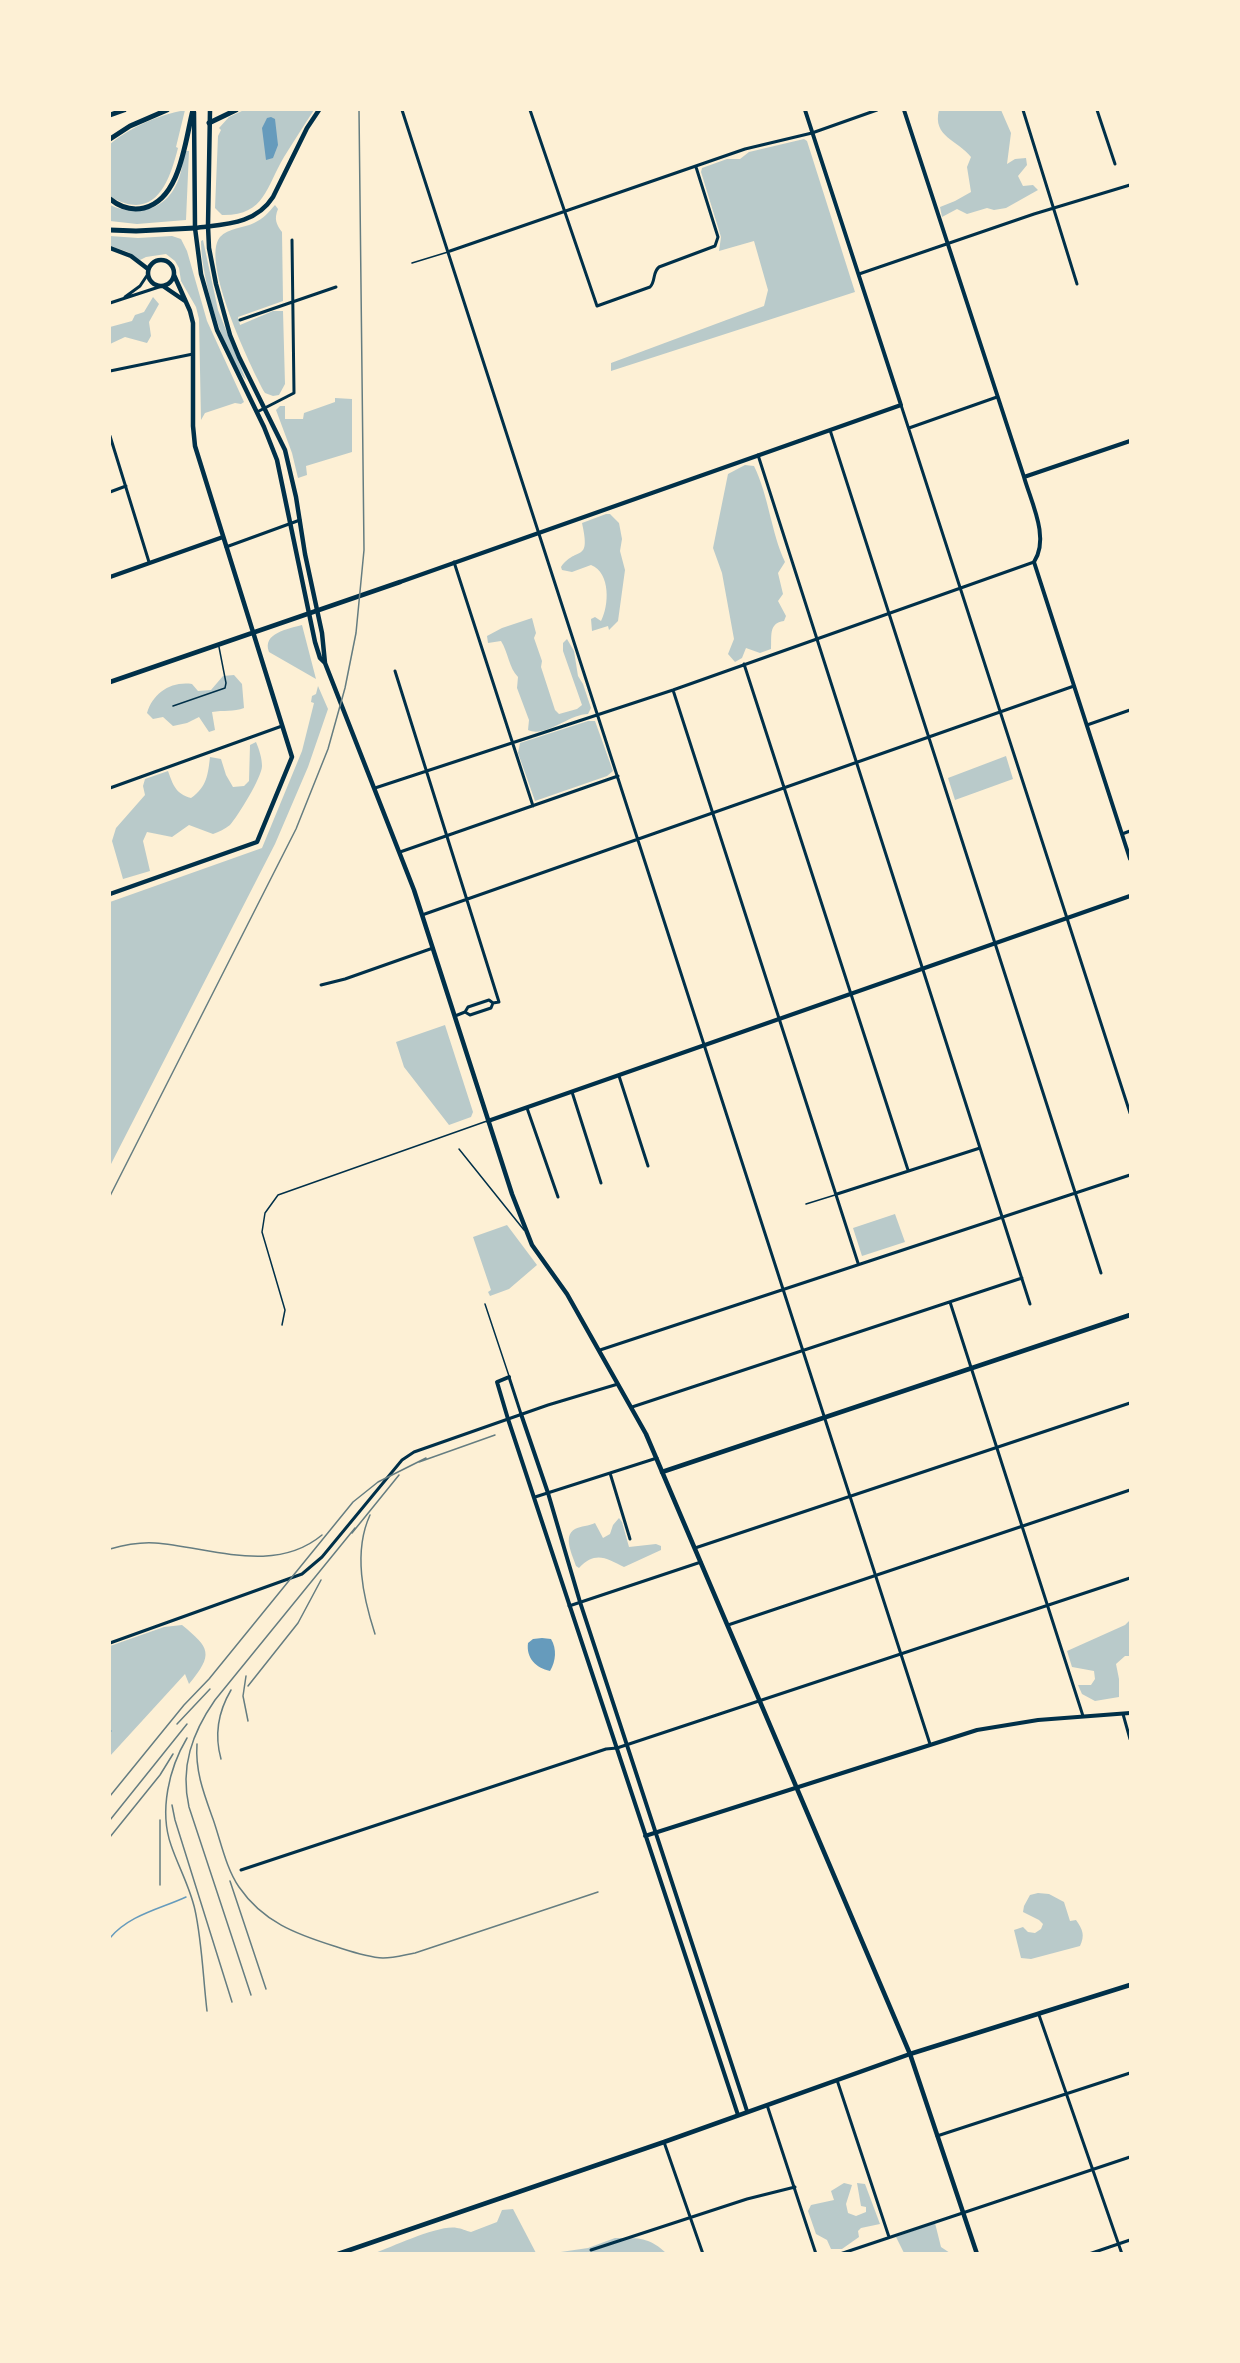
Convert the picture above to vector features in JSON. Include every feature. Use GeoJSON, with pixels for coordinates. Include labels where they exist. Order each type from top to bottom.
{"type":"FeatureCollection","features":[{"type":"Feature","properties":{"kind":"highway"},"geometry":{"type":"LineString","coordinates":[[110,115],[124,110]]}},
{"type":"Feature","properties":{"kind":"highway"},"geometry":{"type":"LineString","coordinates":[[110,139],[130,126],[167,110]]}},
{"type":"Feature","properties":{"kind":"highway"},"geometry":{"type":"LineString","coordinates":[[110,199],[122,207],[140,209],[156,204],[164,197],[177,173],[194,110]]}},
{"type":"Feature","properties":{"kind":"highway"},"geometry":{"type":"LineString","coordinates":[[209,123],[236,110]]}},
{"type":"Feature","properties":{"kind":"highway"},"geometry":{"type":"LineString","coordinates":[[110,230],[195,228]]}},
{"type":"Feature","properties":{"kind":"main road"},"geometry":{"type":"LineString","coordinates":[[194,110],[195,228],[201,274],[212,316],[276,458],[320,658],[325,663]]}},
{"type":"Feature","properties":{"kind":"main road"},"geometry":{"type":"LineString","coordinates":[[210,110],[208,226],[212,265],[230,335],[285,450],[322,633],[325,663],[400,852],[488,1121],[528,1234],[532,1245],[567,1294],[600,1350],[657,1458],[910,2054],[977,2253]]}},
{"type":"Feature","properties":{"kind":"main road"},"geometry":{"type":"LineString","coordinates":[[195,228],[249,219],[266,207],[307,128],[319,110]]}},
{"type":"Feature","properties":{"kind":"main road"},"geometry":{"type":"LineString","coordinates":[[110,248],[132,256],[148,272],[153,283],[163,286],[185,301]]}},
{"type":"Feature","properties":{"kind":"main road"},"geometry":{"type":"LineString","coordinates":[[110,894],[256,842],[292,757],[284,725],[194,442],[193,323],[190,311],[172,265],[164,260],[154,261],[148,272]]}},
{"type":"Feature","properties":{"kind":"main road"},"geometry":{"type":"LineString","coordinates":[[163,286],[170,282],[174,275]]}},
{"type":"Feature","properties":{"kind":"main road"},"geometry":{"type":"LineString","coordinates":[[110,682],[400,582]]}},
{"type":"Feature","properties":{"kind":"main road"},"geometry":{"type":"LineString","coordinates":[[662,1472],[1131,1315]]}},
{"type":"Feature","properties":{"kind":"main road"},"geometry":{"type":"LineString","coordinates":[[338,2253],[664,2142],[910,2054],[1131,1985]]}},
{"type":"Feature","properties":{"kind":"street"},"geometry":{"type":"LineString","coordinates":[[402,110],[450,251],[930,1744]]}},
{"type":"Feature","properties":{"kind":"street"},"geometry":{"type":"LineString","coordinates":[[530,110],[597,306],[650,287],[659,267],[713,248],[716,244],[718,237],[696,167]]}},
{"type":"Feature","properties":{"kind":"street"},"geometry":{"type":"LineString","coordinates":[[805,110],[1131,1113]]}},
{"type":"Feature","properties":{"kind":"street"},"geometry":{"type":"LineString","coordinates":[[450,251],[745,149],[812,133],[877,110]]}},
{"type":"Feature","properties":{"kind":"street"},"geometry":{"type":"LineString","coordinates":[[904,110],[1024,477],[1042,545],[1034,562],[1131,859]]}},
{"type":"Feature","properties":{"kind":"street"},"geometry":{"type":"LineString","coordinates":[[1023,110],[1077,284]]}},
{"type":"Feature","properties":{"kind":"street"},"geometry":{"type":"LineString","coordinates":[[1097,110],[1115,164]]}},
{"type":"Feature","properties":{"kind":"street"},"geometry":{"type":"LineString","coordinates":[[859,274],[1131,185]]}},
{"type":"Feature","properties":{"kind":"street"},"geometry":{"type":"LineString","coordinates":[[257,412],[294,393],[292,240]]}},
{"type":"Feature","properties":{"kind":"street"},"geometry":{"type":"LineString","coordinates":[[123,298],[140,286],[148,272]]}},
{"type":"Feature","properties":{"kind":"street"},"geometry":{"type":"LineString","coordinates":[[110,303],[163,286]]}},
{"type":"Feature","properties":{"kind":"street"},"geometry":{"type":"LineString","coordinates":[[240,320],[336,287]]}},
{"type":"Feature","properties":{"kind":"street"},"geometry":{"type":"LineString","coordinates":[[110,370],[193,354]]}},
{"type":"Feature","properties":{"kind":"street"},"geometry":{"type":"LineString","coordinates":[[909,428],[997,397]]}},
{"type":"Feature","properties":{"kind":"street"},"geometry":{"type":"LineString","coordinates":[[400,582],[901,405]]}},
{"type":"Feature","properties":{"kind":"street"},"geometry":{"type":"LineString","coordinates":[[830,430],[1101,1273]]}},
{"type":"Feature","properties":{"kind":"street"},"geometry":{"type":"LineString","coordinates":[[110,436],[150,562]]}},
{"type":"Feature","properties":{"kind":"street"},"geometry":{"type":"LineString","coordinates":[[1024,477],[1131,441]]}},
{"type":"Feature","properties":{"kind":"street"},"geometry":{"type":"LineString","coordinates":[[758,455],[1030,1304]]}},
{"type":"Feature","properties":{"kind":"street"},"geometry":{"type":"LineString","coordinates":[[110,492],[126,486]]}},
{"type":"Feature","properties":{"kind":"street"},"geometry":{"type":"LineString","coordinates":[[226,547],[300,520]]}},
{"type":"Feature","properties":{"kind":"street"},"geometry":{"type":"LineString","coordinates":[[110,577],[223,537]]}},
{"type":"Feature","properties":{"kind":"street"},"geometry":{"type":"LineString","coordinates":[[454,562],[533,806]]}},
{"type":"Feature","properties":{"kind":"street"},"geometry":{"type":"LineString","coordinates":[[375,788],[673,690],[1034,562]]}},
{"type":"Feature","properties":{"kind":"street"},"geometry":{"type":"LineString","coordinates":[[744,664],[908,1170]]}},
{"type":"Feature","properties":{"kind":"street"},"geometry":{"type":"LineString","coordinates":[[394,671],[499,1002],[493,1004],[491,1008],[470,1015],[465,1012]]}},
{"type":"Feature","properties":{"kind":"street"},"geometry":{"type":"LineString","coordinates":[[422,915],[1074,686]]}},
{"type":"Feature","properties":{"kind":"street"},"geometry":{"type":"LineString","coordinates":[[673,690],[858,1263]]}},
{"type":"Feature","properties":{"kind":"street"},"geometry":{"type":"LineString","coordinates":[[1087,725],[1131,710]]}},
{"type":"Feature","properties":{"kind":"street"},"geometry":{"type":"LineString","coordinates":[[110,788],[284,725]]}},
{"type":"Feature","properties":{"kind":"street"},"geometry":{"type":"LineString","coordinates":[[400,852],[618,776]]}},
{"type":"Feature","properties":{"kind":"street"},"geometry":{"type":"LineString","coordinates":[[1122,834],[1131,831]]}},
{"type":"Feature","properties":{"kind":"street"},"geometry":{"type":"LineString","coordinates":[[488,1121],[1131,896]]}},
{"type":"Feature","properties":{"kind":"street"},"geometry":{"type":"LineString","coordinates":[[321,985],[433,948]]}},
{"type":"Feature","properties":{"kind":"street"},"geometry":{"type":"LineString","coordinates":[[454,1016],[465,1012],[468,1007],[489,1000],[493,1004]]}},
{"type":"Feature","properties":{"kind":"street"},"geometry":{"type":"LineString","coordinates":[[619,1076],[648,1166]]}},
{"type":"Feature","properties":{"kind":"street"},"geometry":{"type":"LineString","coordinates":[[572,1092],[601,1183]]}},
{"type":"Feature","properties":{"kind":"street"},"geometry":{"type":"LineString","coordinates":[[527,1108],[558,1197]]}},
{"type":"Feature","properties":{"kind":"street"},"geometry":{"type":"LineString","coordinates":[[836,1195],[980,1148]]}},
{"type":"Feature","properties":{"kind":"street"},"geometry":{"type":"LineString","coordinates":[[600,1350],[858,1263],[1131,1175]]}},
{"type":"Feature","properties":{"kind":"street"},"geometry":{"type":"LineString","coordinates":[[632,1407],[1022,1278]]}},
{"type":"Feature","properties":{"kind":"street"},"geometry":{"type":"LineString","coordinates":[[950,1302],[1083,1716]]}},
{"type":"Feature","properties":{"kind":"street"},"geometry":{"type":"LineString","coordinates":[[738,2115],[496,1382],[509,1377],[548,1493],[580,1602],[747,2111]]}},
{"type":"Feature","properties":{"kind":"street"},"geometry":{"type":"LineString","coordinates":[[110,1643],[302,1574],[322,1557],[402,1460],[414,1452],[521,1414],[619,1383]]}},
{"type":"Feature","properties":{"kind":"street"},"geometry":{"type":"LineString","coordinates":[[695,1548],[1131,1402]]}},
{"type":"Feature","properties":{"kind":"street"},"geometry":{"type":"LineString","coordinates":[[535,1497],[657,1458]]}},
{"type":"Feature","properties":{"kind":"street"},"geometry":{"type":"LineString","coordinates":[[609,1473],[630,1539]]}},
{"type":"Feature","properties":{"kind":"street"},"geometry":{"type":"LineString","coordinates":[[728,1625],[1131,1490]]}},
{"type":"Feature","properties":{"kind":"street"},"geometry":{"type":"LineString","coordinates":[[569,1606],[701,1562]]}},
{"type":"Feature","properties":{"kind":"street"},"geometry":{"type":"LineString","coordinates":[[241,1870],[606,1749],[627,1745],[760,1702],[1131,1578]]}},
{"type":"Feature","properties":{"kind":"street"},"geometry":{"type":"LineString","coordinates":[[1123,1713],[1131,1739]]}},
{"type":"Feature","properties":{"kind":"street"},"geometry":{"type":"LineString","coordinates":[[645,1836],[977,1730],[1014,1723],[1131,1713]]}},
{"type":"Feature","properties":{"kind":"street"},"geometry":{"type":"LineString","coordinates":[[1039,2015],[1122,2253]]}},
{"type":"Feature","properties":{"kind":"street"},"geometry":{"type":"LineString","coordinates":[[938,2136],[1131,2073]]}},
{"type":"Feature","properties":{"kind":"street"},"geometry":{"type":"LineString","coordinates":[[837,2080],[889,2236]]}},
{"type":"Feature","properties":{"kind":"street"},"geometry":{"type":"LineString","coordinates":[[767,2105],[816,2253]]}},
{"type":"Feature","properties":{"kind":"street"},"geometry":{"type":"LineString","coordinates":[[664,2142],[703,2253]]}},
{"type":"Feature","properties":{"kind":"street"},"geometry":{"type":"LineString","coordinates":[[840,2253],[1131,2157]]}},
{"type":"Feature","properties":{"kind":"street"},"geometry":{"type":"LineString","coordinates":[[591,2250],[747,2199],[795,2187]]}},
{"type":"Feature","properties":{"kind":"street"},"geometry":{"type":"LineString","coordinates":[[1089,2253],[1131,2240]]}},
{"type":"Feature","properties":{"kind":"lane"},"geometry":{"type":"LineString","coordinates":[[412,263],[450,251]]}},
{"type":"Feature","properties":{"kind":"lane"},"geometry":{"type":"LineString","coordinates":[[173,706],[225,688],[218,643]]}},
{"type":"Feature","properties":{"kind":"lane"},"geometry":{"type":"LineString","coordinates":[[282,1325],[285,1310],[262,1232],[265,1213],[278,1195],[488,1121]]}},
{"type":"Feature","properties":{"kind":"lane"},"geometry":{"type":"LineString","coordinates":[[459,1149],[528,1234]]}},
{"type":"Feature","properties":{"kind":"lane"},"geometry":{"type":"LineString","coordinates":[[806,1204],[836,1195]]}},
{"type":"Feature","properties":{"kind":"lane"},"geometry":{"type":"LineString","coordinates":[[485,1304],[509,1377]]}},
{"type":"Feature","properties":{"kind":"shaded area"},"geometry":{"type":"Polygon","coordinates":[[[185,110],[176,147],[178,148],[170,174],[158,195],[149,202],[139,205],[126,204],[111,197],[110,144],[145,122],[185,110]]]}},
{"type":"Feature","properties":{"kind":"shaded area"},"geometry":{"type":"Polygon","coordinates":[[[244,110],[314,110],[284,157],[268,189],[256,205],[247,211],[222,215],[215,208],[218,136],[221,130],[219,128],[229,117],[244,110]]]}},
{"type":"Feature","properties":{"kind":"shaded area"},"geometry":{"type":"Polygon","coordinates":[[[939,110],[1001,110],[1011,133],[1007,164],[1015,159],[1026,158],[1027,165],[1018,176],[1023,186],[1033,185],[1038,190],[1006,208],[994,210],[987,208],[967,214],[957,209],[942,217],[940,207],[971,192],[967,167],[971,157],[943,132],[939,126],[939,110]]]}},
{"type":"Feature","properties":{"kind":"shaded area"},"geometry":{"type":"Polygon","coordinates":[[[804,139],[807,141],[855,292],[611,371],[611,363],[764,306],[768,290],[754,241],[719,251],[721,237],[701,172],[702,168],[727,159],[740,159],[749,152],[804,139]]]}},
{"type":"Feature","properties":{"kind":"shaded area"},"geometry":{"type":"Polygon","coordinates":[[[185,151],[189,151],[186,220],[137,224],[110,221],[110,205],[137,211],[155,207],[163,202],[177,183],[185,151]]]}},
{"type":"Feature","properties":{"kind":"shaded area"},"geometry":{"type":"Polygon","coordinates":[[[275,205],[278,209],[276,221],[282,232],[283,301],[238,317],[240,325],[273,311],[283,311],[285,384],[279,395],[273,396],[265,393],[239,339],[222,290],[216,250],[223,234],[250,225],[266,215],[275,205]]]}},
{"type":"Feature","properties":{"kind":"shaded area"},"geometry":{"type":"Polygon","coordinates":[[[110,236],[138,238],[172,236],[181,239],[187,251],[207,321],[244,402],[205,413],[201,420],[199,319],[196,307],[181,281],[179,268],[175,261],[166,254],[140,260],[128,252],[110,246],[110,236]]]}},
{"type":"Feature","properties":{"kind":"shaded area"},"geometry":{"type":"Polygon","coordinates":[[[203,240],[218,310],[246,380],[229,352],[215,314],[202,256],[201,241],[203,240]]]}},
{"type":"Feature","properties":{"kind":"shaded area"},"geometry":{"type":"Polygon","coordinates":[[[153,297],[159,304],[149,322],[151,336],[147,343],[125,337],[110,344],[110,327],[132,321],[135,315],[144,312],[153,297]]]}},
{"type":"Feature","properties":{"kind":"shaded area"},"geometry":{"type":"Polygon","coordinates":[[[335,398],[352,399],[352,452],[306,466],[307,475],[298,478],[292,453],[276,410],[280,406],[285,406],[285,419],[303,419],[304,413],[335,402],[335,398]]]}},
{"type":"Feature","properties":{"kind":"shaded area"},"geometry":{"type":"Polygon","coordinates":[[[745,465],[754,466],[759,478],[785,562],[778,573],[783,594],[778,601],[786,616],[784,621],[779,622],[773,628],[771,649],[760,653],[746,648],[742,658],[735,662],[728,654],[734,639],[722,573],[713,548],[728,474],[745,465]]]}},
{"type":"Feature","properties":{"kind":"shaded area"},"geometry":{"type":"Polygon","coordinates":[[[610,514],[619,523],[622,539],[620,551],[625,570],[618,621],[609,630],[608,626],[592,631],[591,619],[595,617],[601,621],[606,607],[605,582],[602,575],[591,565],[572,572],[562,570],[561,567],[567,560],[584,549],[582,523],[610,514]]]}},
{"type":"Feature","properties":{"kind":"shaded area"},"geometry":{"type":"Polygon","coordinates":[[[532,618],[536,633],[534,638],[542,661],[541,667],[555,710],[559,714],[577,709],[582,705],[563,651],[563,643],[567,639],[574,651],[578,676],[591,708],[588,714],[535,732],[528,730],[529,720],[517,688],[518,677],[501,641],[488,643],[487,636],[502,628],[532,618]]]}},
{"type":"Feature","properties":{"kind":"shaded area"},"geometry":{"type":"Polygon","coordinates":[[[302,625],[316,679],[269,652],[269,640],[273,636],[302,625]]]}},
{"type":"Feature","properties":{"kind":"shaded area"},"geometry":{"type":"Polygon","coordinates":[[[234,675],[242,684],[244,708],[212,712],[215,730],[209,732],[199,717],[173,726],[163,717],[153,719],[147,713],[158,694],[170,687],[177,684],[192,684],[198,691],[211,690],[223,676],[234,675]]]}},
{"type":"Feature","properties":{"kind":"shaded area"},"geometry":{"type":"Polygon","coordinates":[[[318,686],[328,709],[308,767],[275,844],[110,1166],[110,902],[262,848],[302,751],[314,703],[311,702],[312,696],[316,694],[318,686]]]}},
{"type":"Feature","properties":{"kind":"shaded area"},"geometry":{"type":"Polygon","coordinates":[[[588,721],[595,721],[613,771],[607,776],[535,801],[518,753],[520,743],[588,721]]]}},
{"type":"Feature","properties":{"kind":"shaded area"},"geometry":{"type":"Polygon","coordinates":[[[256,742],[261,760],[261,771],[249,796],[230,825],[213,834],[189,825],[172,837],[147,832],[143,841],[150,871],[123,879],[112,841],[116,828],[145,795],[143,786],[145,779],[168,771],[176,788],[191,798],[204,785],[210,757],[221,759],[233,787],[244,786],[249,781],[250,745],[256,742]]]}},
{"type":"Feature","properties":{"kind":"shaded area"},"geometry":{"type":"Polygon","coordinates":[[[1006,756],[1013,779],[955,800],[948,778],[1006,756]]]}},
{"type":"Feature","properties":{"kind":"shaded area"},"geometry":{"type":"Polygon","coordinates":[[[445,1025],[473,1112],[471,1117],[449,1125],[404,1067],[396,1042],[445,1025]]]}},
{"type":"Feature","properties":{"kind":"shaded area"},"geometry":{"type":"Polygon","coordinates":[[[895,1214],[905,1242],[862,1256],[853,1228],[895,1214]]]}},
{"type":"Feature","properties":{"kind":"shaded area"},"geometry":{"type":"Polygon","coordinates":[[[507,1225],[537,1265],[509,1289],[490,1296],[488,1292],[491,1290],[473,1237],[507,1225]]]}},
{"type":"Feature","properties":{"kind":"shaded area"},"geometry":{"type":"Polygon","coordinates":[[[619,1518],[629,1547],[656,1544],[661,1546],[661,1550],[624,1567],[602,1558],[591,1559],[579,1568],[576,1566],[569,1541],[571,1532],[595,1523],[603,1538],[610,1534],[619,1518]]]}},
{"type":"Feature","properties":{"kind":"shaded area"},"geometry":{"type":"Polygon","coordinates":[[[1130,1620],[1130,1656],[1125,1656],[1116,1664],[1119,1697],[1095,1701],[1082,1694],[1078,1685],[1091,1685],[1095,1679],[1094,1671],[1072,1667],[1067,1651],[1125,1625],[1130,1620]]]}},
{"type":"Feature","properties":{"kind":"shaded area"},"geometry":{"type":"Polygon","coordinates":[[[182,1625],[203,1646],[205,1658],[202,1665],[189,1684],[185,1674],[110,1756],[110,1646],[164,1627],[182,1625]]]}},
{"type":"Feature","properties":{"kind":"shaded area"},"geometry":{"type":"Polygon","coordinates":[[[1049,1894],[1064,1902],[1070,1921],[1076,1920],[1082,1930],[1080,1946],[1031,1959],[1021,1958],[1014,1930],[1023,1927],[1028,1932],[1035,1933],[1041,1929],[1043,1924],[1039,1920],[1023,1912],[1030,1895],[1049,1894]]]}},
{"type":"Feature","properties":{"kind":"shaded area"},"geometry":{"type":"Polygon","coordinates":[[[844,2183],[852,2185],[846,2204],[848,2213],[856,2216],[866,2212],[866,2207],[861,2206],[857,2183],[865,2184],[880,2224],[861,2228],[858,2231],[859,2237],[842,2249],[831,2249],[827,2240],[816,2234],[808,2211],[811,2205],[834,2200],[831,2191],[844,2183]]]}},
{"type":"Feature","properties":{"kind":"shaded area"},"geometry":{"type":"Polygon","coordinates":[[[513,2209],[536,2253],[375,2253],[439,2229],[457,2228],[471,2232],[497,2222],[502,2210],[513,2209]]]}},
{"type":"Feature","properties":{"kind":"shaded area"},"geometry":{"type":"Polygon","coordinates":[[[935,2223],[941,2247],[950,2253],[904,2253],[896,2237],[935,2223]]]}},
{"type":"Feature","properties":{"kind":"shaded area"},"geometry":{"type":"Polygon","coordinates":[[[615,2238],[649,2241],[666,2253],[547,2254],[588,2248],[615,2238]]]}},
{"type":"Feature","properties":{"kind":"water"},"geometry":{"type":"Polygon","coordinates":[[[267,118],[275,119],[278,145],[273,158],[266,160],[262,128],[267,118]]]}},
{"type":"Feature","properties":{"kind":"water"},"geometry":{"type":"Polygon","coordinates":[[[533,1639],[551,1639],[555,1651],[554,1663],[550,1671],[536,1665],[530,1658],[528,1643],[533,1639]]]}},
{"type":"Feature","properties":{"kind":"waterway"},"geometry":{"type":"LineString","coordinates":[[110,1938],[126,1924],[145,1913],[186,1897]]}},
{"type":"Feature","properties":{"kind":"railway"},"geometry":{"type":"LineString","coordinates":[[110,1196],[296,829],[328,749],[345,688],[356,633],[364,550],[359,110]]}},
{"type":"Feature","properties":{"kind":"railway"},"geometry":{"type":"LineString","coordinates":[[419,1462],[495,1435]]}},
{"type":"Feature","properties":{"kind":"railway"},"geometry":{"type":"LineString","coordinates":[[110,1796],[353,1502],[378,1482],[426,1458]]}},
{"type":"Feature","properties":{"kind":"railway"},"geometry":{"type":"LineString","coordinates":[[352,1533],[399,1475]]}},
{"type":"Feature","properties":{"kind":"railway"},"geometry":{"type":"LineString","coordinates":[[370,1515],[365,1529],[361,1559],[364,1590],[375,1634]]}},
{"type":"Feature","properties":{"kind":"railway"},"geometry":{"type":"LineString","coordinates":[[251,1995],[189,1807],[187,1764],[194,1738],[215,1700],[355,1528]]}},
{"type":"Feature","properties":{"kind":"railway"},"geometry":{"type":"LineString","coordinates":[[110,1549],[132,1544],[155,1543],[241,1556],[263,1556],[283,1554],[303,1547],[322,1535]]}},
{"type":"Feature","properties":{"kind":"railway"},"geometry":{"type":"LineString","coordinates":[[248,1686],[298,1623],[321,1580]]}},
{"type":"Feature","properties":{"kind":"railway"},"geometry":{"type":"LineString","coordinates":[[246,1676],[243,1696],[248,1721]]}},
{"type":"Feature","properties":{"kind":"railway"},"geometry":{"type":"LineString","coordinates":[[177,1724],[210,1689]]}},
{"type":"Feature","properties":{"kind":"railway"},"geometry":{"type":"LineString","coordinates":[[221,1759],[218,1741],[220,1715],[231,1690]]}},
{"type":"Feature","properties":{"kind":"railway"},"geometry":{"type":"LineString","coordinates":[[110,1820],[187,1724]]}},
{"type":"Feature","properties":{"kind":"railway"},"geometry":{"type":"LineString","coordinates":[[187,1738],[171,1776],[166,1818],[171,1845],[195,1910],[207,2011]]}},
{"type":"Feature","properties":{"kind":"railway"},"geometry":{"type":"LineString","coordinates":[[197,1744],[197,1764],[201,1782],[234,1880],[248,1899],[270,1918],[306,1937],[364,1955],[395,1957],[415,1953],[598,1892]]}},
{"type":"Feature","properties":{"kind":"railway"},"geometry":{"type":"LineString","coordinates":[[110,1837],[160,1775],[173,1754]]}},
{"type":"Feature","properties":{"kind":"railway"},"geometry":{"type":"LineString","coordinates":[[172,1805],[232,2002]]}},
{"type":"Feature","properties":{"kind":"railway"},"geometry":{"type":"LineString","coordinates":[[160,1820],[160,1885]]}},
{"type":"Feature","properties":{"kind":"railway"},"geometry":{"type":"LineString","coordinates":[[230,1881],[266,1989]]}}]}
